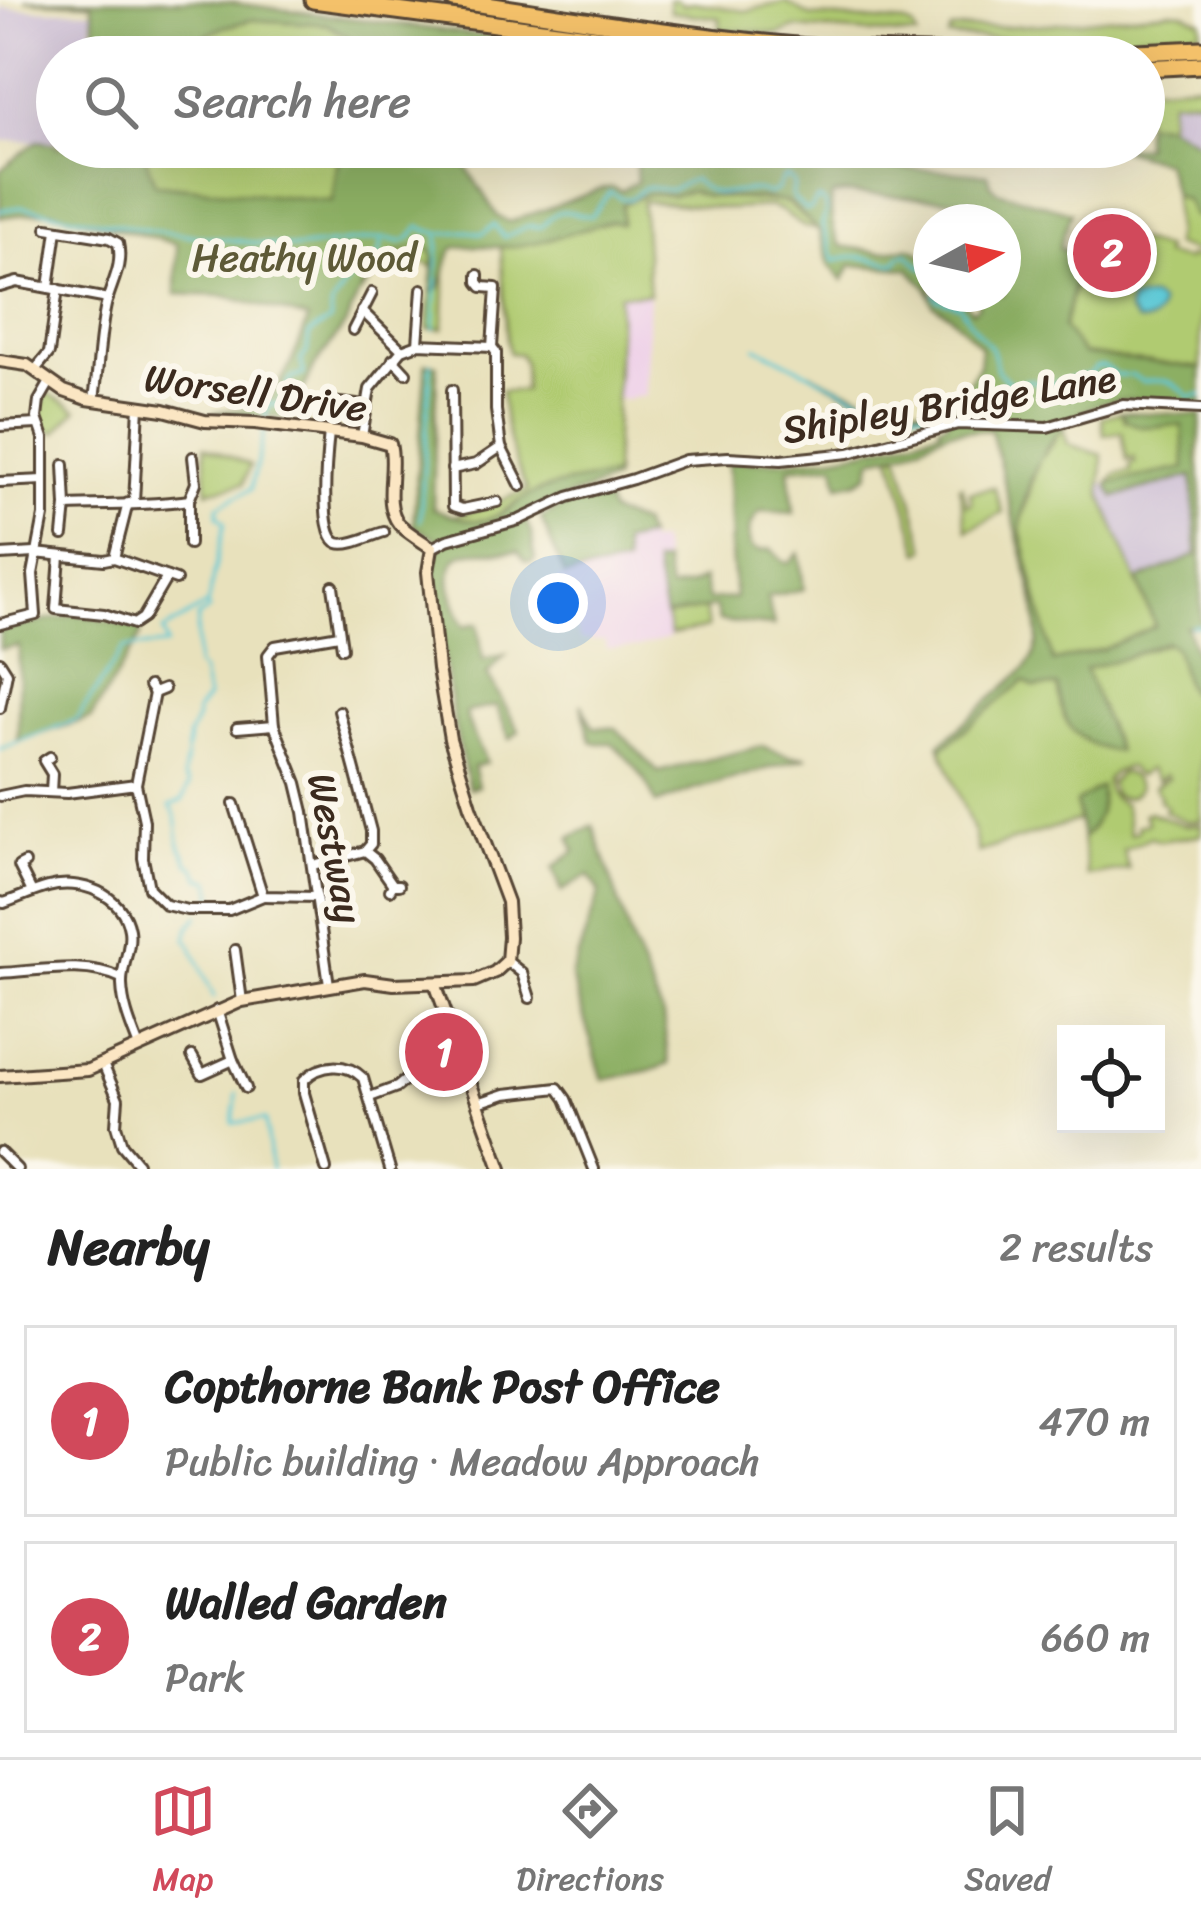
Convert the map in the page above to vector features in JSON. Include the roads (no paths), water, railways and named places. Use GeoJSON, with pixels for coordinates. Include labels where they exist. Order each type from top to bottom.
{"type":"FeatureCollection","features":[{"type":"Feature","properties":{"kind":"highway"},"geometry":{"type":"LineString","coordinates":[[313,0],[587,36]]}},
{"type":"Feature","properties":{"kind":"highway"},"geometry":{"type":"LineString","coordinates":[[454,0],[714,36]]}},
{"type":"Feature","properties":{"kind":"highway"},"geometry":{"type":"LineString","coordinates":[[1165,51],[1201,49]]}},
{"type":"Feature","properties":{"kind":"highway"},"geometry":{"type":"LineString","coordinates":[[1165,67],[1201,65]]}},
{"type":"Feature","properties":{"kind":"street"},"geometry":{"type":"LineString","coordinates":[[35,370],[49,353],[52,229],[110,238],[118,243],[120,253],[117,280],[108,299],[94,399]]}},
{"type":"Feature","properties":{"kind":"street"},"geometry":{"type":"LineString","coordinates":[[478,275],[482,287],[496,285],[492,347],[501,447],[521,486]]}},
{"type":"Feature","properties":{"kind":"street"},"geometry":{"type":"LineString","coordinates":[[0,286],[17,282],[108,299]]}},
{"type":"Feature","properties":{"kind":"street"},"geometry":{"type":"LineString","coordinates":[[418,344],[422,289]]}},
{"type":"Feature","properties":{"kind":"street"},"geometry":{"type":"LineString","coordinates":[[353,330],[372,293]]}},
{"type":"Feature","properties":{"kind":"street"},"geometry":{"type":"LineString","coordinates":[[362,311],[402,350]]}},
{"type":"Feature","properties":{"kind":"street"},"geometry":{"type":"LineString","coordinates":[[362,436],[372,385],[402,350],[418,344],[492,347]]}},
{"type":"Feature","properties":{"kind":"street"},"geometry":{"type":"LineString","coordinates":[[392,359],[406,373]]}},
{"type":"Feature","properties":{"kind":"street","name":"Worsell Drive"},"geometry":{"type":"LineString","coordinates":[[0,361],[35,370],[75,396],[164,410],[205,422],[255,423],[382,440],[390,444],[393,458],[387,493],[394,514],[432,548]]}},
{"type":"Feature","properties":{"kind":"street"},"geometry":{"type":"LineString","coordinates":[[0,624],[36,615],[33,574],[44,517],[44,438],[37,424],[39,400],[51,381]]}},
{"type":"Feature","properties":{"kind":"street"},"geometry":{"type":"LineString","coordinates":[[452,390],[453,506],[496,502]]}},
{"type":"Feature","properties":{"kind":"street"},"geometry":{"type":"LineString","coordinates":[[322,400],[366,406]]}},
{"type":"Feature","properties":{"kind":"street","name":"Shipley Bridge Lane"},"geometry":{"type":"LineString","coordinates":[[432,548],[685,460],[774,460],[849,453],[958,424],[1047,427],[1124,404],[1201,409]]}},
{"type":"Feature","properties":{"kind":"street"},"geometry":{"type":"LineString","coordinates":[[114,559],[129,503],[139,406]]}},
{"type":"Feature","properties":{"kind":"street"},"geometry":{"type":"LineString","coordinates":[[0,426],[37,424]]}},
{"type":"Feature","properties":{"kind":"street"},"geometry":{"type":"LineString","coordinates":[[329,432],[326,504],[331,545],[384,532]]}},
{"type":"Feature","properties":{"kind":"street"},"geometry":{"type":"LineString","coordinates":[[452,469],[476,464],[501,447]]}},
{"type":"Feature","properties":{"kind":"street"},"geometry":{"type":"LineString","coordinates":[[189,544],[189,500],[196,482],[193,458]]}},
{"type":"Feature","properties":{"kind":"street"},"geometry":{"type":"LineString","coordinates":[[62,535],[64,465]]}},
{"type":"Feature","properties":{"kind":"street"},"geometry":{"type":"LineString","coordinates":[[0,482],[44,480]]}},
{"type":"Feature","properties":{"kind":"street"},"geometry":{"type":"LineString","coordinates":[[66,506],[189,500]]}},
{"type":"Feature","properties":{"kind":"street"},"geometry":{"type":"LineString","coordinates":[[0,1076],[88,1070],[242,1001],[364,980],[394,984],[474,981],[507,961],[507,902],[450,739],[428,572],[432,548]]}},
{"type":"Feature","properties":{"kind":"street"},"geometry":{"type":"LineString","coordinates":[[0,555],[35,553],[114,559],[172,578],[134,624],[104,614],[56,609],[59,556]]}},
{"type":"Feature","properties":{"kind":"street"},"geometry":{"type":"LineString","coordinates":[[333,586],[342,649]]}},
{"type":"Feature","properties":{"kind":"street","name":"Westway"},"geometry":{"type":"LineString","coordinates":[[329,985],[304,812],[274,725],[268,655],[275,646],[339,634]]}},
{"type":"Feature","properties":{"kind":"street"},"geometry":{"type":"LineString","coordinates":[[0,662],[7,673],[0,708]]}},
{"type":"Feature","properties":{"kind":"street"},"geometry":{"type":"LineString","coordinates":[[156,690],[136,784],[144,821],[142,858],[148,887],[166,905],[187,910],[229,910],[263,896],[317,897]]}},
{"type":"Feature","properties":{"kind":"street"},"geometry":{"type":"LineString","coordinates":[[313,865],[365,851],[371,844],[339,711]]}},
{"type":"Feature","properties":{"kind":"street","name":"Westway"},"geometry":{"type":"LineString","coordinates":[[236,728],[274,725]]}},
{"type":"Feature","properties":{"kind":"street"},"geometry":{"type":"LineString","coordinates":[[50,758],[44,761],[52,774],[51,791]]}},
{"type":"Feature","properties":{"kind":"street"},"geometry":{"type":"LineString","coordinates":[[0,796],[136,784]]}},
{"type":"Feature","properties":{"kind":"street"},"geometry":{"type":"LineString","coordinates":[[234,803],[263,896]]}},
{"type":"Feature","properties":{"kind":"street"},"geometry":{"type":"LineString","coordinates":[[365,851],[394,887]]}},
{"type":"Feature","properties":{"kind":"street"},"geometry":{"type":"LineString","coordinates":[[25,863],[19,866],[32,892]]}},
{"type":"Feature","properties":{"kind":"street"},"geometry":{"type":"LineString","coordinates":[[0,902],[52,886],[84,886],[113,901],[129,928],[121,978],[126,1017],[139,1047]]}},
{"type":"Feature","properties":{"kind":"street"},"geometry":{"type":"LineString","coordinates":[[235,950],[242,1001]]}},
{"type":"Feature","properties":{"kind":"street"},"geometry":{"type":"LineString","coordinates":[[507,961],[522,973],[530,998]]}},
{"type":"Feature","properties":{"kind":"street"},"geometry":{"type":"LineString","coordinates":[[0,973],[90,968],[121,978]]}},
{"type":"Feature","properties":{"kind":"street"},"geometry":{"type":"LineString","coordinates":[[435,983],[501,1169]]}},
{"type":"Feature","properties":{"kind":"street"},"geometry":{"type":"LineString","coordinates":[[218,1010],[232,1060],[246,1088]]}},
{"type":"Feature","properties":{"kind":"street"},"geometry":{"type":"LineString","coordinates":[[370,1097],[460,1055]]}},
{"type":"Feature","properties":{"kind":"street"},"geometry":{"type":"LineString","coordinates":[[192,1056],[202,1074],[232,1060]]}},
{"type":"Feature","properties":{"kind":"street"},"geometry":{"type":"LineString","coordinates":[[103,1064],[118,1099],[116,1125],[122,1145],[137,1163]]}},
{"type":"Feature","properties":{"kind":"street"},"geometry":{"type":"LineString","coordinates":[[326,1169],[304,1080],[314,1072],[342,1065],[363,1078],[390,1169]]}},
{"type":"Feature","properties":{"kind":"street"},"geometry":{"type":"LineString","coordinates":[[478,1103],[505,1094],[558,1088],[594,1169]]}},
{"type":"Feature","properties":{"kind":"street"},"geometry":{"type":"LineString","coordinates":[[0,1153],[16,1169]]}},
{"type":"Feature","properties":{"kind":"water"},"geometry":{"type":"Polygon","coordinates":[[[1152,297],[1160,304],[1158,313],[1150,321],[1137,322],[1128,311],[1130,300],[1152,297]]]}},
{"type":"Feature","properties":{"kind":"waterway"},"geometry":{"type":"LineString","coordinates":[[0,210],[23,207],[148,230],[297,248],[385,238],[402,242],[419,226],[436,232],[482,234],[494,225],[504,237],[528,226],[541,227],[559,212],[591,216],[610,192],[630,199],[645,187],[670,190],[693,179],[722,194],[749,190],[768,194],[787,177],[794,183],[792,197],[805,210],[818,199],[824,202],[822,225],[834,261],[858,257],[896,263],[908,254],[913,259]]}},
{"type":"Feature","properties":{"kind":"waterway"},"geometry":{"type":"LineString","coordinates":[[434,329],[439,235]]}},
{"type":"Feature","properties":{"kind":"waterway"},"geometry":{"type":"LineString","coordinates":[[265,419],[269,403],[278,406],[291,379],[304,374],[301,360],[309,334],[330,321],[332,305],[349,279],[379,256],[382,242]]}},
{"type":"Feature","properties":{"kind":"waterway"},"geometry":{"type":"LineString","coordinates":[[964,312],[991,348],[998,371],[1011,384],[1031,380],[1052,384],[1089,375],[1103,366],[1143,382],[1169,382],[1190,397],[1201,395]]}},
{"type":"Feature","properties":{"kind":"waterway"},"geometry":{"type":"LineString","coordinates":[[756,347],[875,402],[925,412],[952,411]]}},
{"type":"Feature","properties":{"kind":"waterway"},"geometry":{"type":"LineString","coordinates":[[420,521],[431,363]]}},
{"type":"Feature","properties":{"kind":"waterway"},"geometry":{"type":"LineString","coordinates":[[207,905],[214,895],[211,881],[201,878],[188,863],[170,806],[183,800],[189,785],[183,777],[189,735],[196,712],[207,698],[202,672],[196,666],[198,617],[209,610],[225,522],[218,516],[218,506],[251,489],[265,429]]}},
{"type":"Feature","properties":{"kind":"waterway"},"geometry":{"type":"LineString","coordinates":[[0,749],[76,720],[124,648],[167,645],[163,631],[206,605]]}},
{"type":"Feature","properties":{"kind":"waterway"},"geometry":{"type":"LineString","coordinates":[[1191,626],[1201,626]]}},
{"type":"Feature","properties":{"kind":"waterway"},"geometry":{"type":"LineString","coordinates":[[199,915],[186,939],[214,997]]}},
{"type":"Feature","properties":{"kind":"waterway"},"geometry":{"type":"LineString","coordinates":[[237,1094],[233,1123],[265,1120],[271,1169]]}},
{"type":"Feature","properties":{"kind":"place","name":"Walled Garden"},"geometry":{"type":"Point","coordinates":[1112,253]}},
{"type":"Feature","properties":{"kind":"place","name":"Copthorne Bank Post Office"},"geometry":{"type":"Point","coordinates":[444,1052]}},
{"type":"Feature","properties":{"kind":"park label","name":"Heathy Wood"},"geometry":{"type":"Point","coordinates":[304,257]}}]}
